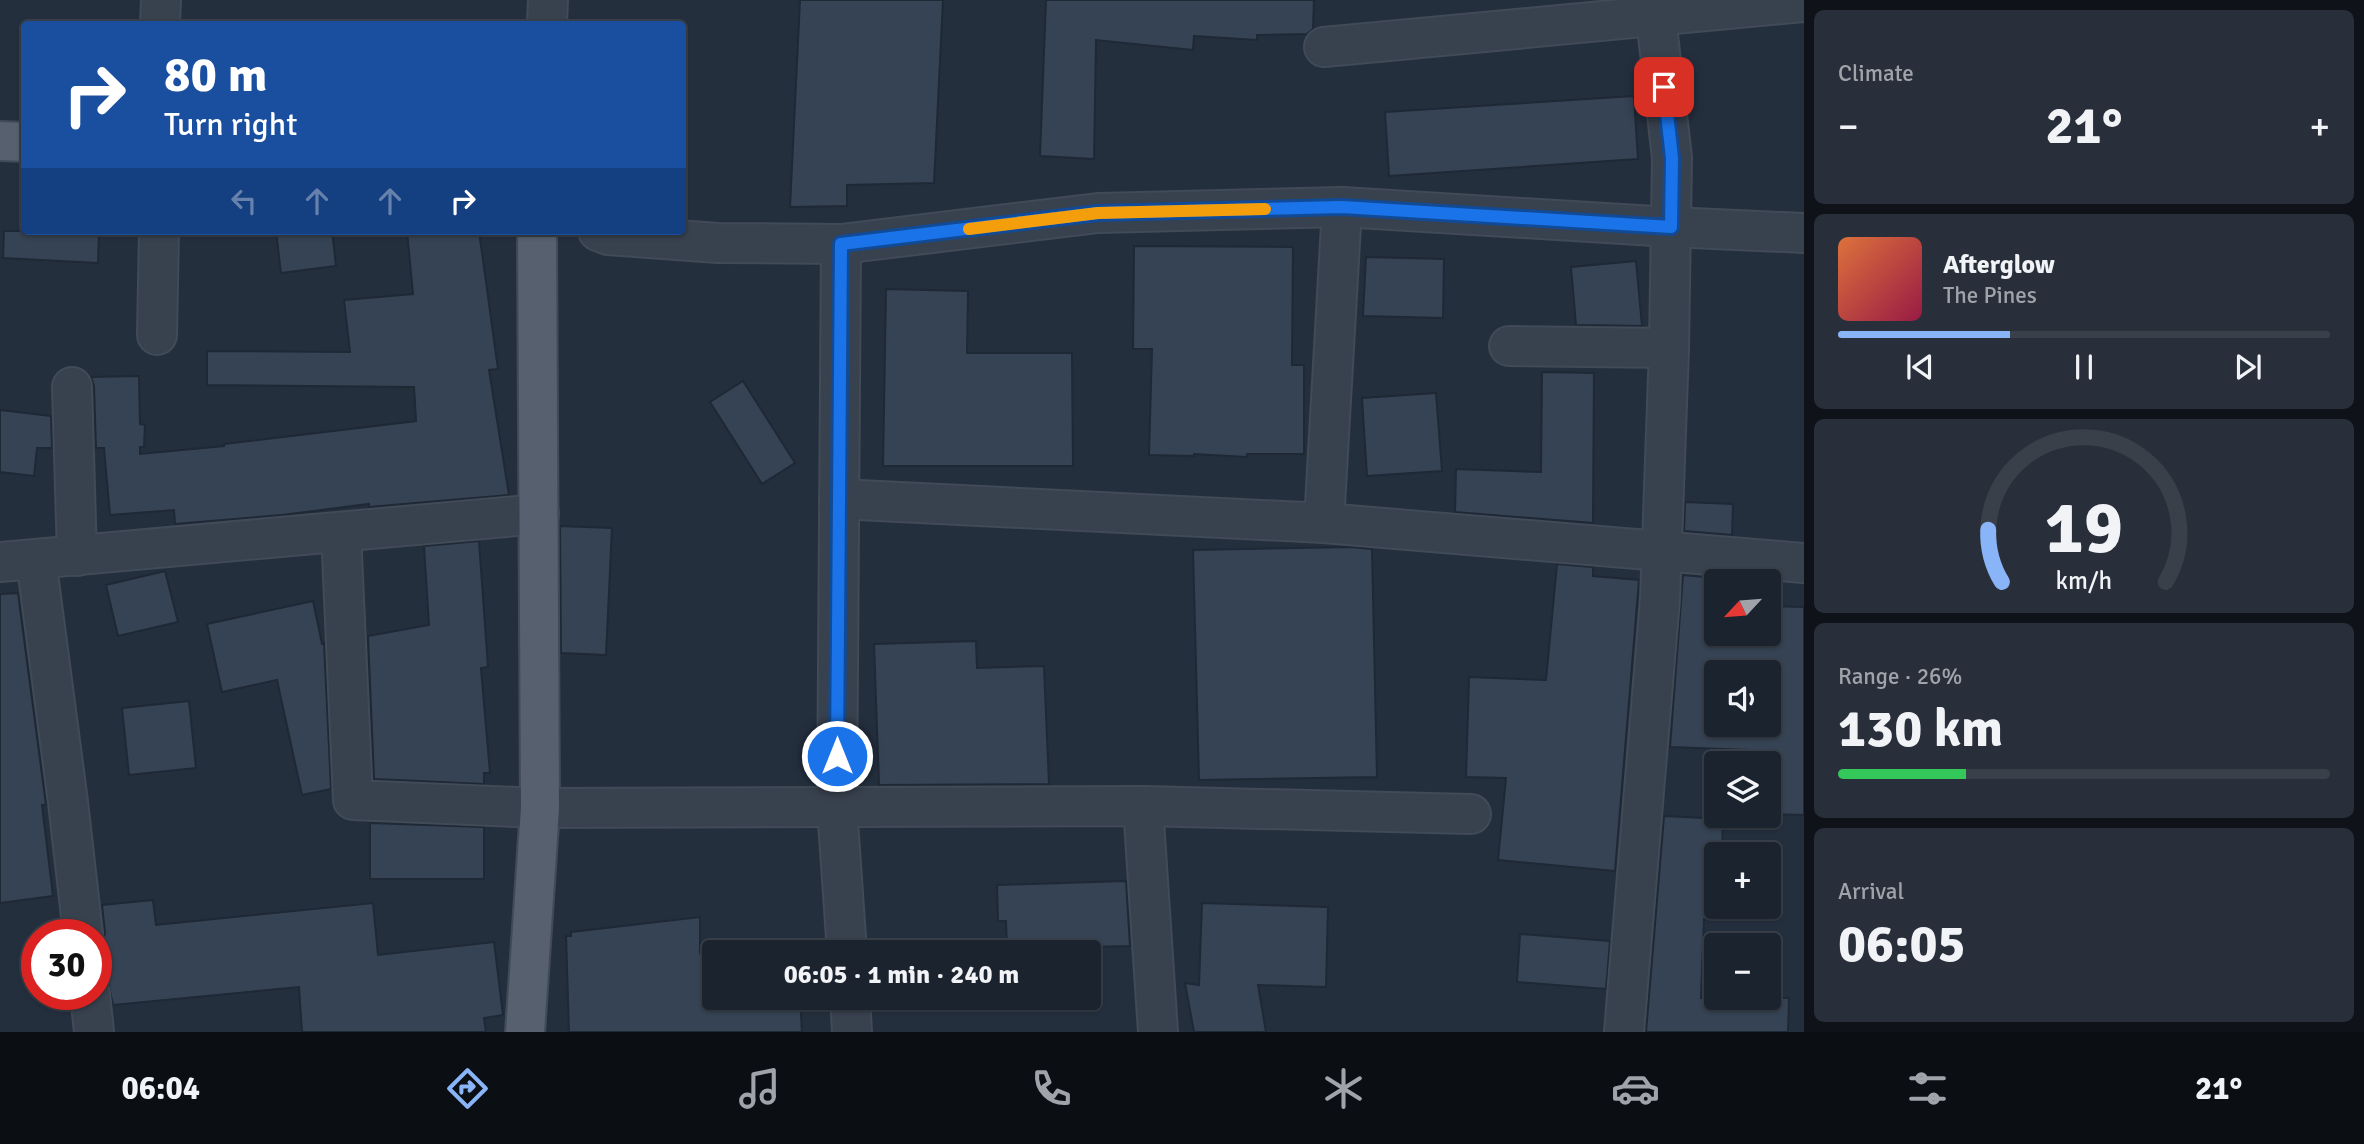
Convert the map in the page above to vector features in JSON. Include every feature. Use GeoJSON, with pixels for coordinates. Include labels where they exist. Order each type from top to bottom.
{"type":"FeatureCollection","features":[{"type":"Feature","properties":{"kind":"main road"},"geometry":{"type":"LineString","coordinates":[[0,141],[21,142]]}},
{"type":"Feature","properties":{"kind":"main road"},"geometry":{"type":"LineString","coordinates":[[525,1032],[540,808],[537,235]]}},
{"type":"Feature","properties":{"kind":"street"},"geometry":{"type":"LineString","coordinates":[[159,21],[161,0]]}},
{"type":"Feature","properties":{"kind":"street"},"geometry":{"type":"LineString","coordinates":[[547,21],[548,0]]}},
{"type":"Feature","properties":{"kind":"street"},"geometry":{"type":"LineString","coordinates":[[1324,47],[1656,8],[1804,2]]}},
{"type":"Feature","properties":{"kind":"street"},"geometry":{"type":"LineString","coordinates":[[1624,1032],[1662,553],[1669,348],[1672,158],[1656,8]]}},
{"type":"Feature","properties":{"kind":"street"},"geometry":{"type":"LineString","coordinates":[[1324,523],[1342,207]]}},
{"type":"Feature","properties":{"kind":"street"},"geometry":{"type":"LineString","coordinates":[[608,235],[718,243],[841,244],[1098,213],[1342,207],[1804,233]]}},
{"type":"Feature","properties":{"kind":"street"},"geometry":{"type":"LineString","coordinates":[[157,335],[159,235]]}},
{"type":"Feature","properties":{"kind":"street"},"geometry":{"type":"LineString","coordinates":[[841,244],[836,807],[846,940]]}},
{"type":"Feature","properties":{"kind":"street"},"geometry":{"type":"LineString","coordinates":[[1509,346],[1669,348]]}},
{"type":"Feature","properties":{"kind":"street"},"geometry":{"type":"LineString","coordinates":[[72,387],[77,556]]}},
{"type":"Feature","properties":{"kind":"street"},"geometry":{"type":"LineString","coordinates":[[839,499],[1324,523],[1804,564]]}},
{"type":"Feature","properties":{"kind":"street"},"geometry":{"type":"LineString","coordinates":[[81,919],[68,802],[18,561],[539,514]]}},
{"type":"Feature","properties":{"kind":"street"},"geometry":{"type":"LineString","coordinates":[[341,532],[353,800],[540,808],[1143,806],[1471,814]]}},
{"type":"Feature","properties":{"kind":"street"},"geometry":{"type":"LineString","coordinates":[[1143,806],[1158,1032]]}},
{"type":"Feature","properties":{"kind":"street"},"geometry":{"type":"LineString","coordinates":[[92,1010],[94,1032]]}},
{"type":"Feature","properties":{"kind":"street"},"geometry":{"type":"LineString","coordinates":[[851,1010],[852,1032]]}},
{"type":"Feature","properties":{"kind":"building"},"geometry":{"type":"Polygon","coordinates":[[[800,0],[943,0],[934,183],[847,185],[847,206],[790,207],[800,0]]]}},
{"type":"Feature","properties":{"kind":"building"},"geometry":{"type":"Polygon","coordinates":[[[1046,0],[1314,0],[1313,29],[1307,34],[1257,35],[1257,40],[1194,36],[1193,50],[1096,40],[1094,159],[1040,156],[1046,0]]]}},
{"type":"Feature","properties":{"kind":"building"},"geometry":{"type":"Polygon","coordinates":[[[1634,96],[1638,159],[1389,176],[1385,112],[1634,96]]]}},
{"type":"Feature","properties":{"kind":"building"},"geometry":{"type":"Polygon","coordinates":[[[4,231],[21,231],[21,235],[99,235],[98,263],[3,258],[4,231]]]}},
{"type":"Feature","properties":{"kind":"building"},"geometry":{"type":"Polygon","coordinates":[[[276,235],[332,235],[336,266],[281,273],[276,235]]]}},
{"type":"Feature","properties":{"kind":"building"},"geometry":{"type":"Polygon","coordinates":[[[407,235],[480,235],[498,369],[489,370],[509,495],[369,507],[369,504],[175,524],[174,510],[110,515],[104,448],[96,448],[94,386],[91,377],[139,376],[140,424],[145,425],[144,447],[140,447],[140,454],[416,421],[414,387],[207,385],[207,351],[350,352],[344,300],[413,294],[407,235]]]}},
{"type":"Feature","properties":{"kind":"building"},"geometry":{"type":"Polygon","coordinates":[[[1134,246],[1293,247],[1292,365],[1304,365],[1304,454],[1247,454],[1247,457],[1149,455],[1152,349],[1133,349],[1134,246]]]}},
{"type":"Feature","properties":{"kind":"building"},"geometry":{"type":"Polygon","coordinates":[[[1366,257],[1444,259],[1443,318],[1363,316],[1366,257]]]}},
{"type":"Feature","properties":{"kind":"building"},"geometry":{"type":"Polygon","coordinates":[[[1636,261],[1642,326],[1576,325],[1571,267],[1636,261]]]}},
{"type":"Feature","properties":{"kind":"building"},"geometry":{"type":"Polygon","coordinates":[[[886,289],[968,291],[967,353],[1072,353],[1073,466],[883,466],[886,289]]]}},
{"type":"Feature","properties":{"kind":"building"},"geometry":{"type":"Polygon","coordinates":[[[1542,372],[1594,373],[1593,523],[1455,512],[1456,469],[1541,472],[1542,372]]]}},
{"type":"Feature","properties":{"kind":"building"},"geometry":{"type":"Polygon","coordinates":[[[743,381],[795,463],[762,484],[710,402],[743,381]]]}},
{"type":"Feature","properties":{"kind":"building"},"geometry":{"type":"Polygon","coordinates":[[[1436,393],[1442,471],[1367,476],[1362,398],[1436,393]]]}},
{"type":"Feature","properties":{"kind":"building"},"geometry":{"type":"Polygon","coordinates":[[[0,410],[51,416],[52,448],[37,448],[34,476],[0,472],[0,410]]]}},
{"type":"Feature","properties":{"kind":"building"},"geometry":{"type":"Polygon","coordinates":[[[1685,502],[1733,504],[1732,535],[1684,531],[1685,502]]]}},
{"type":"Feature","properties":{"kind":"building"},"geometry":{"type":"Polygon","coordinates":[[[560,526],[612,528],[606,655],[561,653],[560,526]]]}},
{"type":"Feature","properties":{"kind":"building"},"geometry":{"type":"Polygon","coordinates":[[[479,541],[488,667],[481,668],[490,773],[484,773],[484,784],[374,779],[368,636],[429,625],[424,546],[479,541]]]}},
{"type":"Feature","properties":{"kind":"building"},"geometry":{"type":"Polygon","coordinates":[[[1351,547],[1372,549],[1377,777],[1199,780],[1193,550],[1351,547]]]}},
{"type":"Feature","properties":{"kind":"building"},"geometry":{"type":"Polygon","coordinates":[[[1557,564],[1593,567],[1593,576],[1639,580],[1615,871],[1498,860],[1506,778],[1466,777],[1469,677],[1546,680],[1557,564]]]}},
{"type":"Feature","properties":{"kind":"building"},"geometry":{"type":"Polygon","coordinates":[[[165,571],[178,622],[118,636],[106,585],[165,571]]]}},
{"type":"Feature","properties":{"kind":"building"},"geometry":{"type":"Polygon","coordinates":[[[1683,575],[1704,577],[1704,646],[1782,646],[1782,606],[1804,607],[1804,815],[1781,814],[1781,751],[1670,747],[1683,575]]]}},
{"type":"Feature","properties":{"kind":"building"},"geometry":{"type":"Polygon","coordinates":[[[18,593],[46,805],[42,805],[53,896],[0,903],[0,594],[18,593]]]}},
{"type":"Feature","properties":{"kind":"building"},"geometry":{"type":"Polygon","coordinates":[[[313,601],[322,644],[324,643],[331,789],[302,795],[277,680],[222,692],[207,624],[313,601]]]}},
{"type":"Feature","properties":{"kind":"building"},"geometry":{"type":"Polygon","coordinates":[[[976,641],[977,668],[1044,666],[1049,784],[879,785],[874,644],[976,641]]]}},
{"type":"Feature","properties":{"kind":"building"},"geometry":{"type":"Polygon","coordinates":[[[189,701],[196,768],[129,775],[122,708],[189,701]]]}},
{"type":"Feature","properties":{"kind":"building"},"geometry":{"type":"Polygon","coordinates":[[[1664,816],[1704,818],[1704,828],[1723,828],[1722,842],[1704,842],[1701,998],[1704,998],[1704,1010],[1781,1010],[1781,998],[1789,998],[1788,1032],[1646,1032],[1664,816]]]}},
{"type":"Feature","properties":{"kind":"building"},"geometry":{"type":"Polygon","coordinates":[[[370,823],[484,827],[484,879],[370,879],[370,823]]]}},
{"type":"Feature","properties":{"kind":"building"},"geometry":{"type":"Polygon","coordinates":[[[1126,881],[1130,946],[1101,947],[1101,940],[1007,940],[1006,921],[998,921],[997,885],[1126,881]]]}},
{"type":"Feature","properties":{"kind":"building"},"geometry":{"type":"Polygon","coordinates":[[[153,900],[156,925],[373,903],[378,955],[494,942],[503,1015],[484,1018],[486,1032],[302,1032],[299,987],[113,1005],[112,919],[104,919],[102,905],[153,900]]]}},
{"type":"Feature","properties":{"kind":"building"},"geometry":{"type":"Polygon","coordinates":[[[1202,903],[1328,907],[1326,987],[1258,985],[1266,1032],[1194,1032],[1185,983],[1199,985],[1202,903]]]}},
{"type":"Feature","properties":{"kind":"building"},"geometry":{"type":"Polygon","coordinates":[[[700,917],[702,1010],[801,1010],[802,1032],[569,1032],[566,936],[571,936],[571,932],[700,917]]]}},
{"type":"Feature","properties":{"kind":"building"},"geometry":{"type":"Polygon","coordinates":[[[1520,934],[1610,941],[1606,989],[1517,982],[1520,934]]]}},
{"type":"Feature","properties":{"kind":"slow traffic"},"geometry":{"type":"LineString","coordinates":[[969,229],[1098,213],[1265,209]]}},
{"type":"Feature","properties":{"kind":"route"},"geometry":{"type":"LineString","coordinates":[[837,756],[841,244],[1098,213],[1342,207],[1671,227],[1672,158],[1664,87]]}}]}
